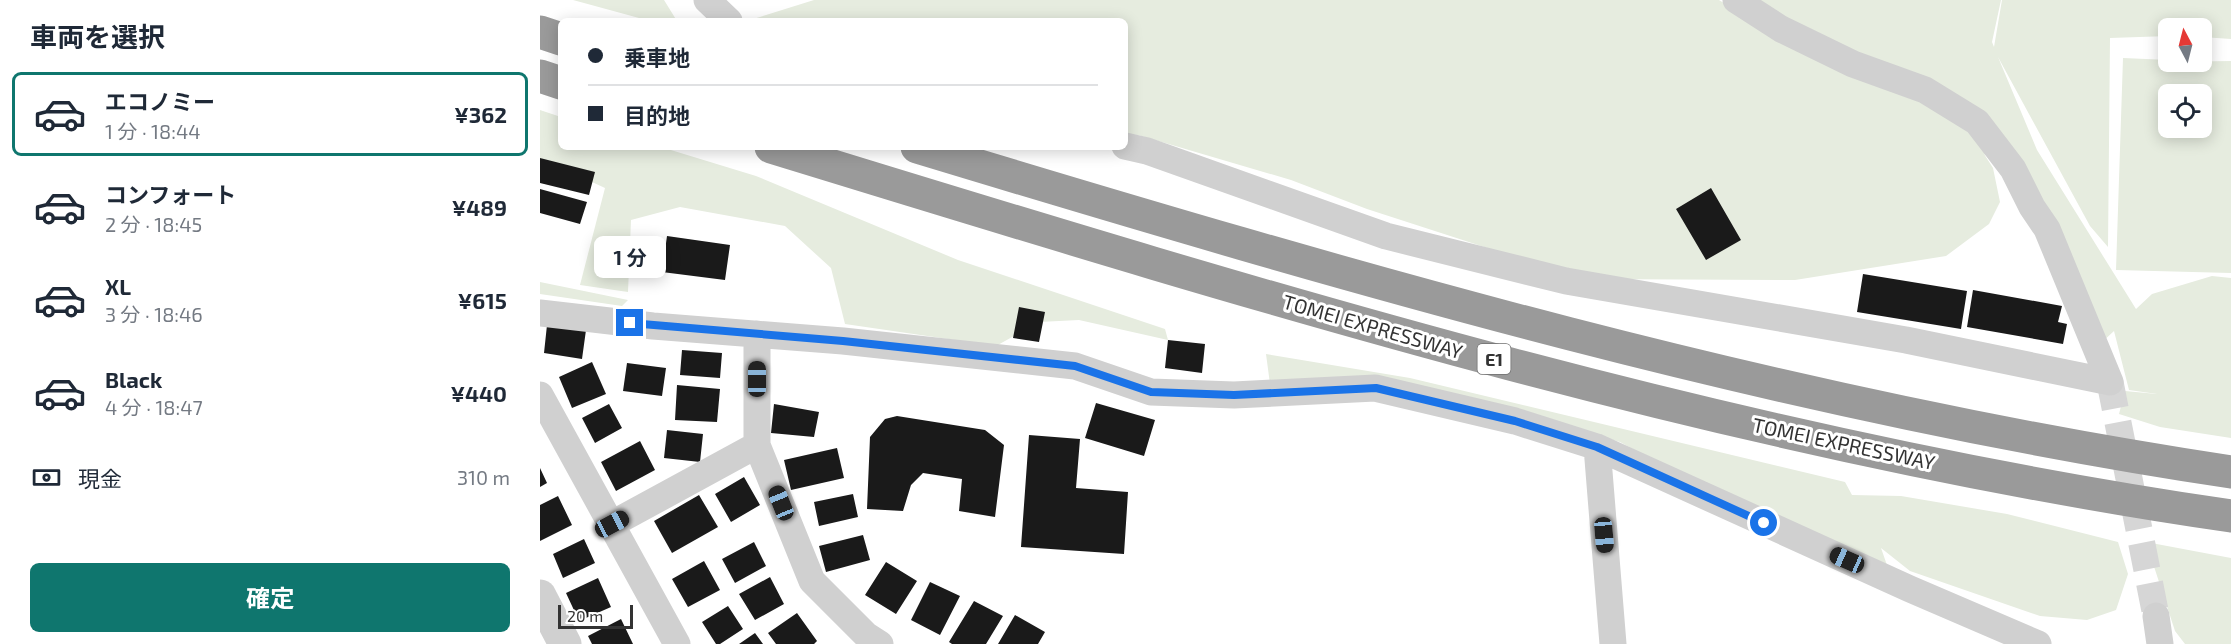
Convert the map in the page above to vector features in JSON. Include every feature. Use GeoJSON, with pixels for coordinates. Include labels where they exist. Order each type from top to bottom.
{"type":"FeatureCollection","features":[{"type":"Feature","properties":{"kind":"highway"},"geometry":{"type":"LineString","coordinates":[[540,32],[558,38]]}},
{"type":"Feature","properties":{"kind":"highway"},"geometry":{"type":"LineString","coordinates":[[540,76],[558,81]]}},
{"type":"Feature","properties":{"kind":"highway","name":"TOMEI EXPRESSWAY"},"geometry":{"type":"LineString","coordinates":[[781,150],[1082,243],[1386,331],[1647,399],[1924,462],[2157,505],[2231,516]]}},
{"type":"Feature","properties":{"kind":"highway","name":"TOMEI EXPRESSWAY"},"geometry":{"type":"LineString","coordinates":[[927,150],[1386,285],[1656,357],[1932,420],[2231,472]]}},
{"type":"Feature","properties":{"kind":"street"},"geometry":{"type":"LineString","coordinates":[[707,0],[726,18]]}},
{"type":"Feature","properties":{"kind":"street"},"geometry":{"type":"LineString","coordinates":[[1128,147],[1158,155],[1386,236],[1566,281],[1906,340],[2110,382],[2047,229],[2032,207],[2013,169],[1977,122],[1925,90],[1853,64],[1781,29],[1736,0]]}},
{"type":"Feature","properties":{"kind":"street"},"geometry":{"type":"LineString","coordinates":[[540,313],[843,341],[1075,366],[1151,392],[1234,395],[1376,388],[1515,421],[1597,447],[1910,589],[2038,644]]}},
{"type":"Feature","properties":{"kind":"street"},"geometry":{"type":"LineString","coordinates":[[757,334],[757,445],[812,581],[866,635],[880,644]]}},
{"type":"Feature","properties":{"kind":"street"},"geometry":{"type":"LineString","coordinates":[[540,395],[677,644]]}},
{"type":"Feature","properties":{"kind":"street"},"geometry":{"type":"LineString","coordinates":[[612,524],[757,445]]}},
{"type":"Feature","properties":{"kind":"street"},"geometry":{"type":"LineString","coordinates":[[1597,447],[1613,644]]}},
{"type":"Feature","properties":{"kind":"street"},"geometry":{"type":"LineString","coordinates":[[540,596],[565,644]]}},
{"type":"Feature","properties":{"kind":"street"},"geometry":{"type":"LineString","coordinates":[[2156,616],[2160,644]]}},
{"type":"Feature","properties":{"kind":"shaded area"},"geometry":{"type":"Polygon","coordinates":[[[573,0],[664,0],[675,18],[639,18],[573,0]]]}},
{"type":"Feature","properties":{"kind":"shaded area"},"geometry":{"type":"Polygon","coordinates":[[[814,0],[1719,0],[1802,52],[1746,0],[2001,0],[1992,42],[1994,47],[2002,0],[2231,0],[2231,39],[2212,38],[2212,18],[2158,18],[2158,36],[2110,38],[2108,247],[2090,226],[1998,57],[2037,150],[2136,309],[2152,294],[2212,276],[2231,278],[2231,438],[2160,427],[2119,414],[2125,391],[2157,394],[2129,390],[2114,331],[2100,344],[2003,168],[1984,154],[1993,168],[2000,202],[1989,224],[1946,256],[1795,280],[1583,279],[1367,209],[1291,180],[1138,135],[1128,134],[1128,18],[756,18],[814,0]]]}},
{"type":"Feature","properties":{"kind":"shaded area"},"geometry":{"type":"Polygon","coordinates":[[[2123,58],[2158,60],[2158,72],[2212,72],[2212,61],[2231,61],[2231,273],[2116,270],[2123,58]]]}},
{"type":"Feature","properties":{"kind":"shaded area"},"geometry":{"type":"Polygon","coordinates":[[[540,110],[558,116],[558,150],[671,150],[756,176],[958,260],[1165,329],[1168,340],[1079,320],[1039,322],[996,346],[845,324],[831,268],[785,226],[680,207],[631,220],[628,292],[580,285],[605,188],[540,158],[540,110]]]}},
{"type":"Feature","properties":{"kind":"shaded area"},"geometry":{"type":"Polygon","coordinates":[[[540,282],[628,300],[622,306],[540,294],[540,282]]]}},
{"type":"Feature","properties":{"kind":"shaded area"},"geometry":{"type":"Polygon","coordinates":[[[1266,354],[1410,378],[1845,482],[1852,495],[1901,496],[2007,514],[2118,542],[2128,574],[2116,610],[2087,620],[2040,616],[1910,571],[1881,548],[1888,568],[1705,489],[1620,442],[1487,403],[1270,384],[1266,354]]]}},
{"type":"Feature","properties":{"kind":"shaded area"},"geometry":{"type":"Polygon","coordinates":[[[2146,542],[2231,558],[2231,644],[2185,644],[2175,631],[2146,542]]]}},
{"type":"Feature","properties":{"kind":"building"},"geometry":{"type":"Polygon","coordinates":[[[540,158],[595,172],[589,195],[540,183],[540,158]]]}},
{"type":"Feature","properties":{"kind":"building"},"geometry":{"type":"Polygon","coordinates":[[[1711,188],[1741,240],[1706,260],[1676,209],[1711,188]]]}},
{"type":"Feature","properties":{"kind":"building"},"geometry":{"type":"Polygon","coordinates":[[[540,189],[587,202],[580,224],[540,213],[540,189]]]}},
{"type":"Feature","properties":{"kind":"building"},"geometry":{"type":"Polygon","coordinates":[[[667,236],[730,245],[725,280],[662,272],[667,236]]]}},
{"type":"Feature","properties":{"kind":"building"},"geometry":{"type":"Polygon","coordinates":[[[1863,274],[1967,291],[1961,329],[1857,312],[1863,274]]]}},
{"type":"Feature","properties":{"kind":"building"},"geometry":{"type":"Polygon","coordinates":[[[1973,290],[2062,306],[2058,322],[2067,324],[2063,344],[1967,327],[1973,290]]]}},
{"type":"Feature","properties":{"kind":"building"},"geometry":{"type":"Polygon","coordinates":[[[1019,307],[1045,312],[1039,342],[1013,338],[1019,307]]]}},
{"type":"Feature","properties":{"kind":"building"},"geometry":{"type":"Polygon","coordinates":[[[547,325],[586,330],[582,359],[544,353],[547,325]]]}},
{"type":"Feature","properties":{"kind":"building"},"geometry":{"type":"Polygon","coordinates":[[[1168,340],[1205,344],[1202,373],[1165,368],[1168,340]]]}},
{"type":"Feature","properties":{"kind":"building"},"geometry":{"type":"Polygon","coordinates":[[[682,350],[722,353],[720,378],[680,375],[682,350]]]}},
{"type":"Feature","properties":{"kind":"building"},"geometry":{"type":"Polygon","coordinates":[[[592,362],[606,394],[572,408],[559,377],[592,362]]]}},
{"type":"Feature","properties":{"kind":"building"},"geometry":{"type":"Polygon","coordinates":[[[627,363],[666,368],[662,396],[623,391],[627,363]]]}},
{"type":"Feature","properties":{"kind":"building"},"geometry":{"type":"Polygon","coordinates":[[[677,385],[720,389],[717,422],[675,420],[677,385]]]}},
{"type":"Feature","properties":{"kind":"building"},"geometry":{"type":"Polygon","coordinates":[[[1096,403],[1155,420],[1144,456],[1085,438],[1096,403]]]}},
{"type":"Feature","properties":{"kind":"building"},"geometry":{"type":"Polygon","coordinates":[[[609,404],[622,428],[595,443],[582,418],[609,404]]]}},
{"type":"Feature","properties":{"kind":"building"},"geometry":{"type":"Polygon","coordinates":[[[774,404],[819,412],[814,437],[771,433],[774,404]]]}},
{"type":"Feature","properties":{"kind":"building"},"geometry":{"type":"Polygon","coordinates":[[[897,416],[985,430],[1004,445],[995,517],[959,511],[962,479],[923,473],[911,485],[903,511],[867,509],[870,437],[885,419],[897,416]]]}},
{"type":"Feature","properties":{"kind":"building"},"geometry":{"type":"Polygon","coordinates":[[[667,430],[703,434],[700,462],[664,458],[667,430]]]}},
{"type":"Feature","properties":{"kind":"building"},"geometry":{"type":"Polygon","coordinates":[[[1029,435],[1080,439],[1076,488],[1128,492],[1124,554],[1021,547],[1029,435]]]}},
{"type":"Feature","properties":{"kind":"building"},"geometry":{"type":"Polygon","coordinates":[[[640,441],[655,470],[616,491],[601,462],[640,441]]]}},
{"type":"Feature","properties":{"kind":"building"},"geometry":{"type":"Polygon","coordinates":[[[837,448],[844,478],[791,490],[784,460],[837,448]]]}},
{"type":"Feature","properties":{"kind":"building"},"geometry":{"type":"Polygon","coordinates":[[[540,468],[547,483],[540,487],[540,468]]]}},
{"type":"Feature","properties":{"kind":"building"},"geometry":{"type":"Polygon","coordinates":[[[744,477],[760,505],[731,522],[715,494],[744,477]]]}},
{"type":"Feature","properties":{"kind":"building"},"geometry":{"type":"Polygon","coordinates":[[[853,494],[858,517],[819,526],[814,502],[853,494]]]}},
{"type":"Feature","properties":{"kind":"building"},"geometry":{"type":"Polygon","coordinates":[[[699,495],[718,527],[672,553],[654,521],[699,495]]]}},
{"type":"Feature","properties":{"kind":"building"},"geometry":{"type":"Polygon","coordinates":[[[558,496],[572,525],[540,541],[540,505],[558,496]]]}},
{"type":"Feature","properties":{"kind":"building"},"geometry":{"type":"Polygon","coordinates":[[[863,535],[870,560],[826,572],[819,546],[863,535]]]}},
{"type":"Feature","properties":{"kind":"building"},"geometry":{"type":"Polygon","coordinates":[[[584,539],[595,563],[563,578],[553,554],[584,539]]]}},
{"type":"Feature","properties":{"kind":"building"},"geometry":{"type":"Polygon","coordinates":[[[754,542],[766,566],[735,583],[722,559],[754,542]]]}},
{"type":"Feature","properties":{"kind":"building"},"geometry":{"type":"Polygon","coordinates":[[[704,561],[720,590],[688,607],[672,579],[704,561]]]}},
{"type":"Feature","properties":{"kind":"building"},"geometry":{"type":"Polygon","coordinates":[[[886,562],[917,581],[896,614],[865,595],[886,562]]]}},
{"type":"Feature","properties":{"kind":"building"},"geometry":{"type":"Polygon","coordinates":[[[770,577],[784,604],[755,620],[739,594],[770,577]]]}},
{"type":"Feature","properties":{"kind":"building"},"geometry":{"type":"Polygon","coordinates":[[[598,578],[611,607],[579,621],[566,593],[598,578]]]}},
{"type":"Feature","properties":{"kind":"building"},"geometry":{"type":"Polygon","coordinates":[[[930,582],[960,596],[940,635],[911,620],[930,582]]]}},
{"type":"Feature","properties":{"kind":"building"},"geometry":{"type":"Polygon","coordinates":[[[974,601],[1003,616],[986,644],[952,644],[949,642],[974,601]]]}},
{"type":"Feature","properties":{"kind":"building"},"geometry":{"type":"Polygon","coordinates":[[[728,606],[743,629],[720,644],[716,644],[702,622],[728,606]]]}},
{"type":"Feature","properties":{"kind":"building"},"geometry":{"type":"Polygon","coordinates":[[[797,613],[817,641],[814,644],[776,644],[768,633],[797,613]]]}},
{"type":"Feature","properties":{"kind":"building"},"geometry":{"type":"Polygon","coordinates":[[[1015,615],[1045,632],[1038,644],[998,644],[1015,615]]]}},
{"type":"Feature","properties":{"kind":"building"},"geometry":{"type":"Polygon","coordinates":[[[621,619],[633,644],[592,644],[588,636],[621,619]]]}},
{"type":"Feature","properties":{"kind":"building"},"geometry":{"type":"Polygon","coordinates":[[[755,633],[763,644],[739,644],[755,633]]]}},
{"type":"Feature","properties":{"kind":"tunnel"},"geometry":{"type":"LineString","coordinates":[[2110,382],[2156,616]]}},
{"type":"Feature","properties":{"kind":"route"},"geometry":{"type":"LineString","coordinates":[[630,323],[843,341],[1075,366],[1151,392],[1234,395],[1376,388],[1515,421],[1597,447],[1764,523]]}}]}
